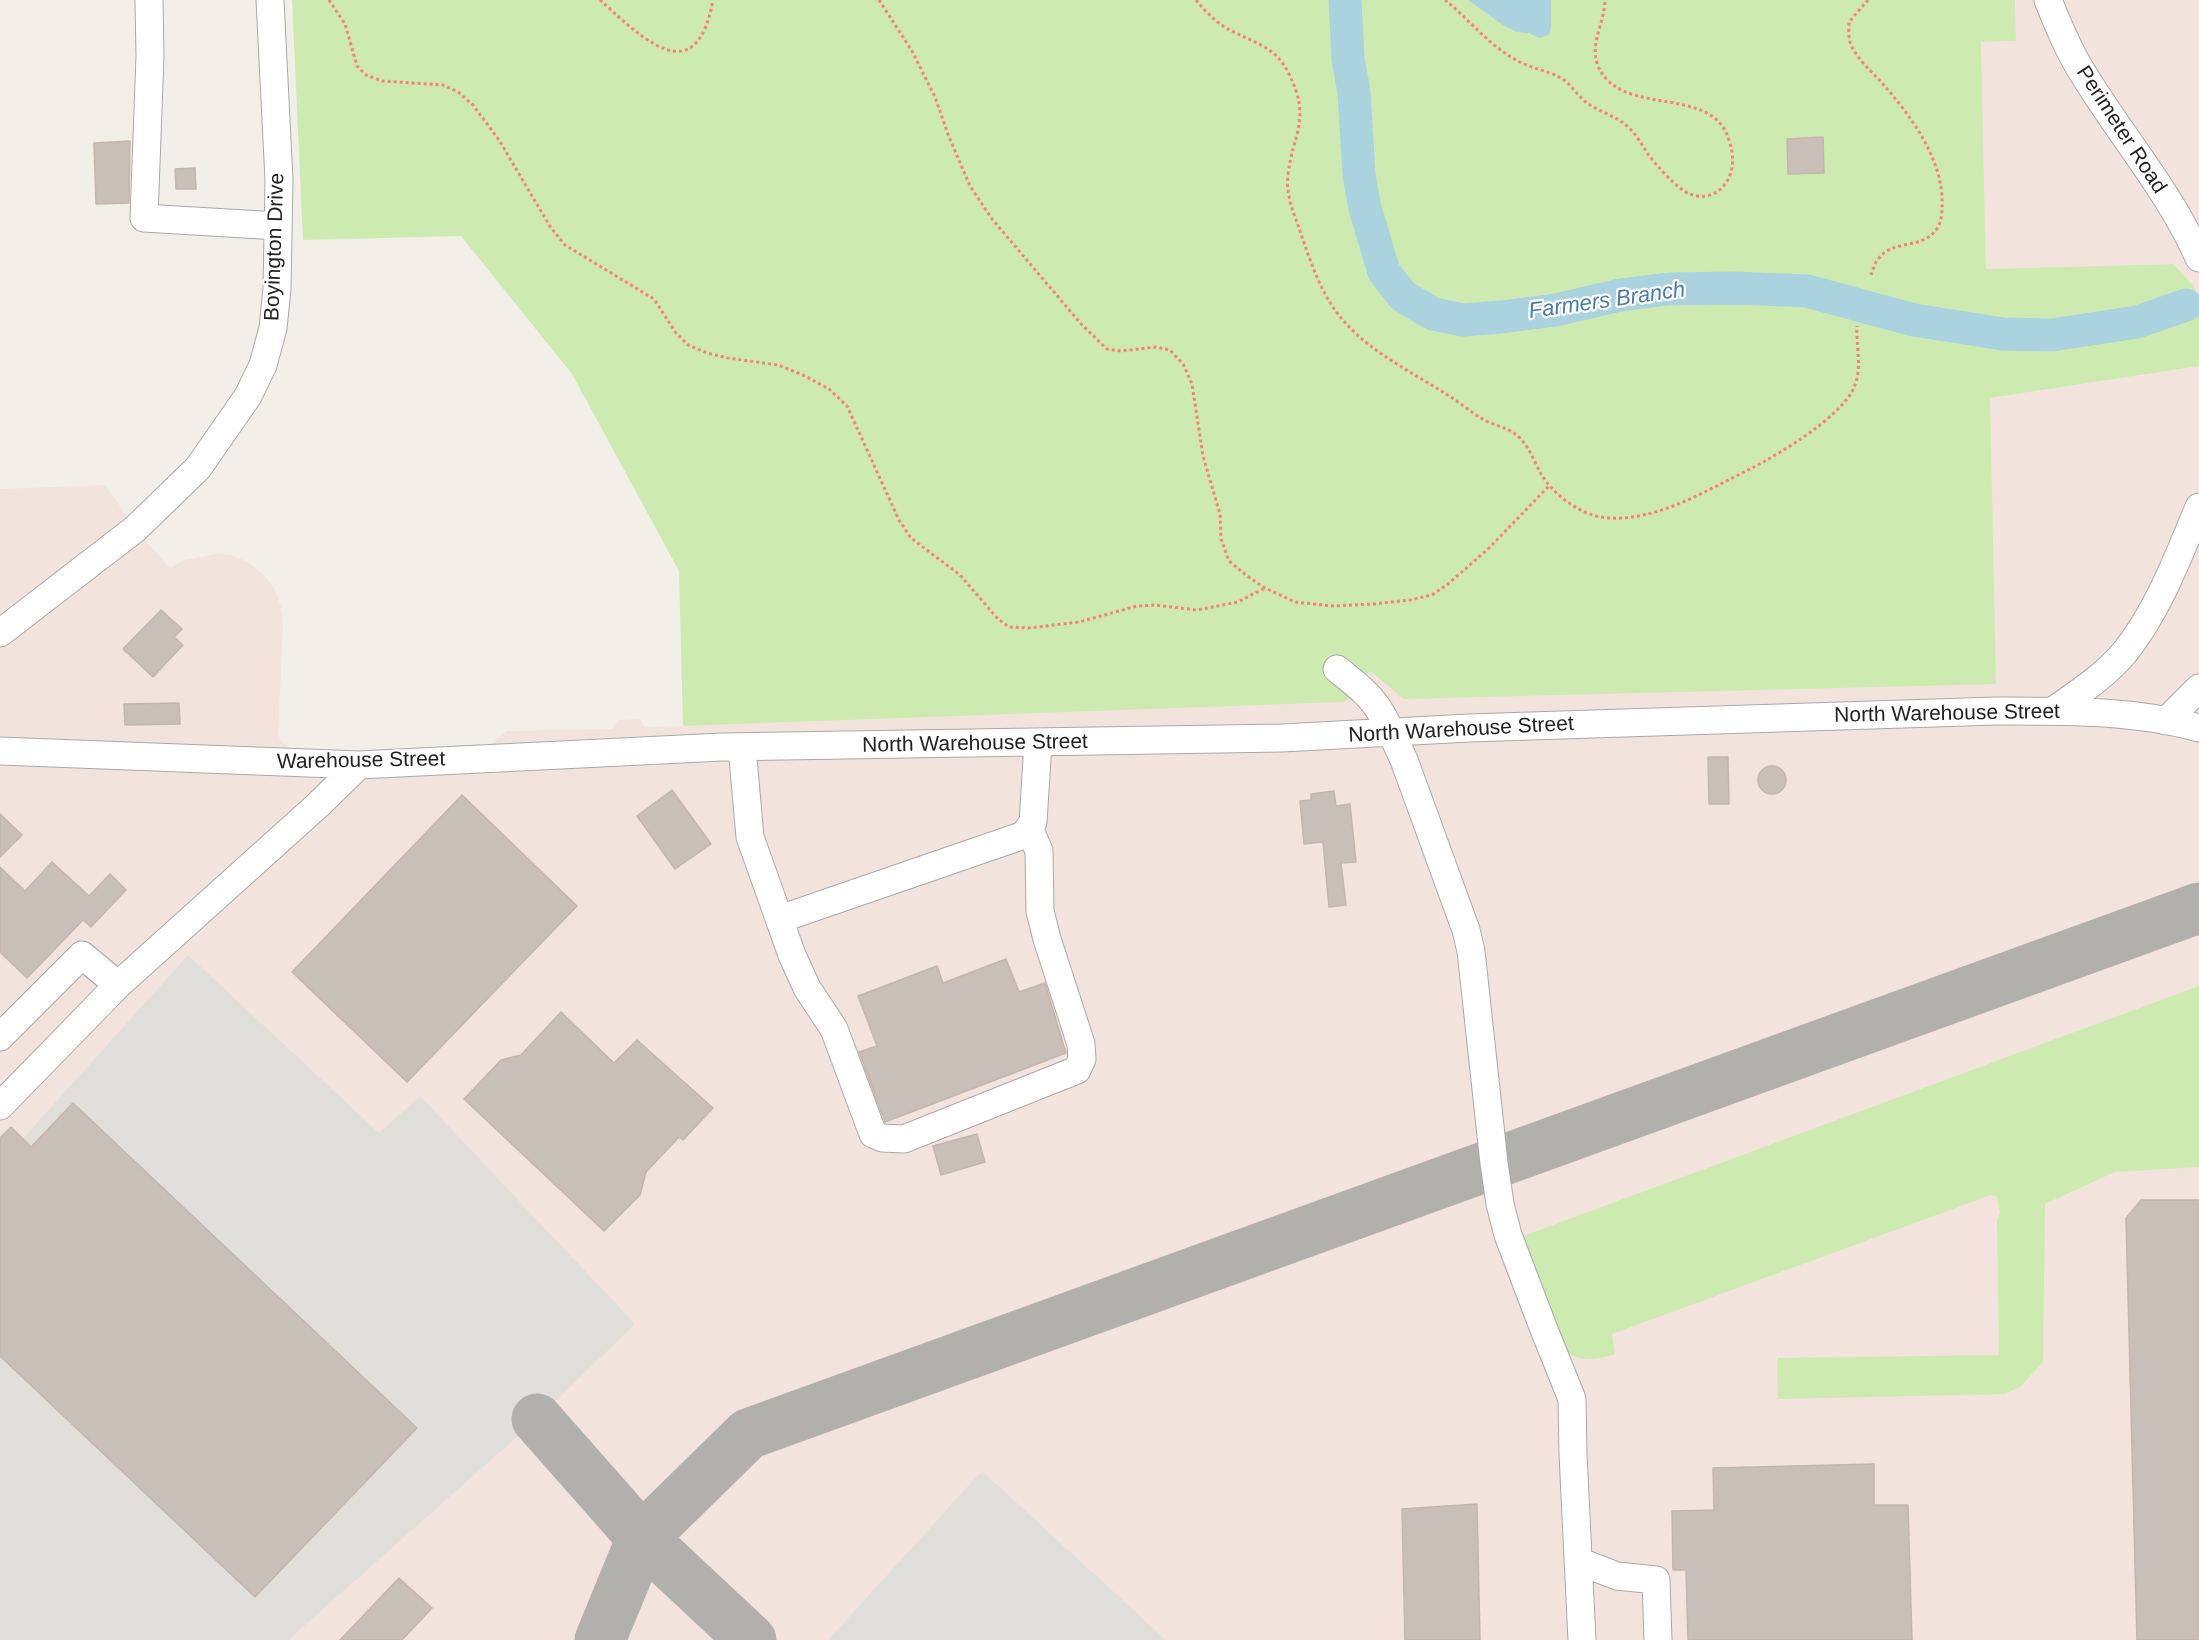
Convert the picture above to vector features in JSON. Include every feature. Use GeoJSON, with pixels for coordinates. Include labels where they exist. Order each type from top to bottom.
{"type":"FeatureCollection","features":[{"type":"Feature","properties":{"kind":"street"},"geometry":{"type":"LineString","coordinates":[[149,0],[150,56],[144,218],[278,226]]}},
{"type":"Feature","properties":{"kind":"street","name":"Boyington Drive"},"geometry":{"type":"LineString","coordinates":[[0,633],[135,529],[198,468],[248,396],[263,365],[273,328],[277,289],[279,180],[270,0]]}},
{"type":"Feature","properties":{"kind":"street","name":"Perimeter Road"},"geometry":{"type":"LineString","coordinates":[[2048,0],[2083,74],[2149,171],[2199,258]]}},
{"type":"Feature","properties":{"kind":"street"},"geometry":{"type":"LineString","coordinates":[[2053,711],[2094,682],[2124,652],[2154,609],[2199,507]]}},
{"type":"Feature","properties":{"kind":"street"},"geometry":{"type":"LineString","coordinates":[[1337,669],[1358,685],[1380,711],[1404,760],[1472,951],[1500,1204],[1512,1245],[1572,1399],[1582,1640]]}},
{"type":"Feature","properties":{"kind":"street"},"geometry":{"type":"LineString","coordinates":[[2166,721],[2199,688]]}},
{"type":"Feature","properties":{"kind":"street","name":"North Warehouse Street"},"geometry":{"type":"LineString","coordinates":[[732,747],[1282,738],[1469,728],[2053,711],[2133,714],[2199,728]]}},
{"type":"Feature","properties":{"kind":"street"},"geometry":{"type":"LineString","coordinates":[[780,919],[1024,835],[1033,822],[1038,743]]}},
{"type":"Feature","properties":{"kind":"street"},"geometry":{"type":"LineString","coordinates":[[732,747],[750,837],[780,919],[807,988],[834,1029],[873,1134],[882,1138],[904,1139],[1077,1070],[1082,1059],[1081,1044],[1040,911],[1039,851],[1029,828]]}},
{"type":"Feature","properties":{"kind":"street","name":"Warehouse Street"},"geometry":{"type":"LineString","coordinates":[[0,751],[359,765],[732,747]]}},
{"type":"Feature","properties":{"kind":"street"},"geometry":{"type":"LineString","coordinates":[[1,1103],[118,985],[318,805],[359,765]]}},
{"type":"Feature","properties":{"kind":"street"},"geometry":{"type":"LineString","coordinates":[[0,1037],[82,955],[118,985]]}},
{"type":"Feature","properties":{"kind":"street"},"geometry":{"type":"LineString","coordinates":[[1578,1562],[1617,1576],[1656,1580],[1658,1640]]}},
{"type":"Feature","properties":{"kind":"path"},"geometry":{"type":"LineString","coordinates":[[329,0],[345,24],[357,66],[366,75],[382,81],[443,85],[458,92],[473,105],[499,140],[551,228],[565,245],[654,299],[676,333],[688,345],[728,358],[778,365],[829,389],[847,406],[899,520],[911,538],[960,575],[998,619],[1009,627],[1029,628],[1079,622],[1137,606],[1155,605],[1197,610],[1238,602],[1264,588]]}},
{"type":"Feature","properties":{"kind":"path"},"geometry":{"type":"LineString","coordinates":[[600,0],[654,45],[672,52],[688,49],[702,35],[712,0]]}},
{"type":"Feature","properties":{"kind":"path"},"geometry":{"type":"LineString","coordinates":[[879,0],[920,65],[970,186],[992,219],[1082,325],[1107,349],[1121,351],[1156,347],[1170,350],[1183,364],[1192,384],[1203,456],[1220,514],[1221,539],[1230,561],[1264,588],[1295,602],[1333,606],[1401,601],[1432,595],[1488,549],[1550,486]]}},
{"type":"Feature","properties":{"kind":"path"},"geometry":{"type":"LineString","coordinates":[[1196,0],[1223,26],[1265,46],[1280,58],[1290,75],[1301,111],[1288,175],[1289,197],[1323,289],[1336,311],[1366,343],[1382,355],[1479,417],[1515,433],[1525,444],[1550,486],[1579,509],[1598,516],[1622,519],[1644,516],[1764,462],[1792,446],[1820,425],[1842,404],[1855,386],[1858,367],[1857,326]]}},
{"type":"Feature","properties":{"kind":"path"},"geometry":{"type":"LineString","coordinates":[[1445,0],[1459,11],[1477,31],[1516,61],[1563,79],[1588,104],[1620,119],[1631,130],[1649,156],[1690,194],[1704,196],[1716,193],[1726,184],[1732,168],[1732,149],[1725,127],[1715,117],[1700,109],[1632,94],[1604,78],[1597,64],[1595,46],[1605,13],[1605,0]]}},
{"type":"Feature","properties":{"kind":"path"},"geometry":{"type":"LineString","coordinates":[[1868,0],[1849,22],[1850,43],[1858,57],[1904,110],[1928,149],[1936,166],[1943,210],[1938,228],[1925,240],[1886,251],[1879,258],[1871,275]]}},
{"type":"Feature","properties":{"kind":"shaded area"},"geometry":{"type":"Polygon","coordinates":[[[2015,0],[2199,0],[2199,305],[2193,285],[2173,264],[1986,269],[1981,42],[2016,41],[2015,0]]]}},
{"type":"Feature","properties":{"kind":"shaded area"},"geometry":{"type":"Polygon","coordinates":[[[2199,366],[2199,1640],[0,1640],[0,489],[106,485],[135,529],[170,568],[184,560],[216,554],[233,555],[249,563],[263,574],[274,588],[281,607],[283,625],[278,735],[282,742],[291,748],[308,750],[341,752],[406,750],[491,744],[507,731],[612,729],[618,720],[640,719],[645,727],[1344,702],[1370,670],[1995,684],[1990,398],[2199,366]]]}},
{"type":"Feature","properties":{"kind":"shaded area"},"geometry":{"type":"Polygon","coordinates":[[[188,955],[379,1133],[420,1096],[635,1324],[537,1419],[288,1640],[0,1640],[0,1164],[188,955]]]}},
{"type":"Feature","properties":{"kind":"shaded area"},"geometry":{"type":"Polygon","coordinates":[[[982,1471],[1166,1640],[828,1640],[982,1471]]]}},
{"type":"Feature","properties":{"kind":"green space"},"geometry":{"type":"Polygon","coordinates":[[[292,0],[2015,0],[2016,41],[1981,42],[1986,269],[2173,264],[2193,285],[2199,305],[2199,366],[1990,398],[1996,684],[1404,699],[1370,671],[1345,702],[683,726],[679,571],[572,374],[461,236],[303,240],[292,0]]]}},
{"type":"Feature","properties":{"kind":"green space"},"geometry":{"type":"Polygon","coordinates":[[[2199,986],[2199,1167],[2115,1172],[2045,1204],[2043,1362],[2020,1387],[2005,1394],[1778,1399],[1777,1358],[1999,1355],[1997,1220],[2000,1213],[1997,1196],[1991,1195],[1612,1334],[1615,1354],[1585,1359],[1567,1352],[1523,1238],[1526,1235],[2199,986]]]}},
{"type":"Feature","properties":{"kind":"water"},"geometry":{"type":"Polygon","coordinates":[[[1468,0],[1551,0],[1549,35],[1539,38],[1529,33],[1516,32],[1468,0]]]}},
{"type":"Feature","properties":{"kind":"building"},"geometry":{"type":"Polygon","coordinates":[[[1823,137],[1824,173],[1788,174],[1787,139],[1823,137]]]}},
{"type":"Feature","properties":{"kind":"building"},"geometry":{"type":"Polygon","coordinates":[[[130,141],[129,203],[96,204],[94,143],[130,141]]]}},
{"type":"Feature","properties":{"kind":"building"},"geometry":{"type":"Polygon","coordinates":[[[195,168],[196,189],[176,189],[175,169],[195,168]]]}},
{"type":"Feature","properties":{"kind":"building"},"geometry":{"type":"Polygon","coordinates":[[[161,610],[182,629],[174,637],[183,645],[153,677],[123,649],[161,610]]]}},
{"type":"Feature","properties":{"kind":"building"},"geometry":{"type":"Polygon","coordinates":[[[179,703],[180,724],[125,725],[124,704],[179,703]]]}},
{"type":"Feature","properties":{"kind":"building"},"geometry":{"type":"Polygon","coordinates":[[[1708,757],[1728,757],[1729,804],[1709,804],[1708,757]]]}},
{"type":"Feature","properties":{"kind":"building"},"geometry":{"type":"Polygon","coordinates":[[[1772,766],[1782,770],[1786,780],[1782,790],[1772,794],[1762,790],[1758,780],[1762,770],[1772,766]]]}},
{"type":"Feature","properties":{"kind":"building"},"geometry":{"type":"Polygon","coordinates":[[[672,790],[711,844],[675,869],[637,816],[672,790]]]}},
{"type":"Feature","properties":{"kind":"building"},"geometry":{"type":"Polygon","coordinates":[[[1334,791],[1336,806],[1350,804],[1356,862],[1341,863],[1346,905],[1329,907],[1323,842],[1304,844],[1300,801],[1311,800],[1311,794],[1334,791]]]}},
{"type":"Feature","properties":{"kind":"building"},"geometry":{"type":"Polygon","coordinates":[[[462,795],[577,906],[407,1082],[292,972],[462,795]]]}},
{"type":"Feature","properties":{"kind":"building"},"geometry":{"type":"Polygon","coordinates":[[[0,814],[22,835],[0,857],[0,814]]]}},
{"type":"Feature","properties":{"kind":"building"},"geometry":{"type":"Polygon","coordinates":[[[52,862],[89,896],[110,874],[126,890],[91,927],[83,920],[27,978],[0,952],[0,867],[25,891],[52,862]]]}},
{"type":"Feature","properties":{"kind":"building"},"geometry":{"type":"Polygon","coordinates":[[[1006,959],[1019,992],[1045,983],[1066,1053],[885,1122],[859,1052],[877,1046],[858,996],[937,966],[943,983],[1006,959]]]}},
{"type":"Feature","properties":{"kind":"building"},"geometry":{"type":"Polygon","coordinates":[[[561,1012],[614,1063],[637,1040],[713,1108],[683,1140],[679,1137],[646,1172],[640,1195],[604,1231],[464,1099],[501,1060],[521,1055],[561,1012]]]}},
{"type":"Feature","properties":{"kind":"building"},"geometry":{"type":"Polygon","coordinates":[[[73,1103],[417,1428],[255,1597],[0,1356],[0,1138],[11,1127],[31,1147],[73,1103]]]}},
{"type":"Feature","properties":{"kind":"building"},"geometry":{"type":"Polygon","coordinates":[[[977,1134],[985,1162],[941,1175],[933,1146],[977,1134]]]}},
{"type":"Feature","properties":{"kind":"building"},"geometry":{"type":"Polygon","coordinates":[[[2141,1200],[2199,1200],[2199,1640],[2137,1640],[2126,1218],[2141,1200]]]}},
{"type":"Feature","properties":{"kind":"building"},"geometry":{"type":"Polygon","coordinates":[[[1874,1464],[1874,1505],[1908,1505],[1912,1640],[1688,1640],[1686,1570],[1673,1570],[1672,1511],[1714,1510],[1713,1468],[1874,1464]]]}},
{"type":"Feature","properties":{"kind":"building"},"geometry":{"type":"Polygon","coordinates":[[[1477,1504],[1480,1640],[1405,1640],[1402,1509],[1477,1504]]]}},
{"type":"Feature","properties":{"kind":"building"},"geometry":{"type":"Polygon","coordinates":[[[399,1578],[432,1608],[402,1640],[340,1640],[399,1578]]]}},
{"type":"Feature","properties":{"kind":"waterway","name":"Farmers Branch"},"geometry":{"type":"LineString","coordinates":[[1345,0],[1359,175],[1365,208],[1384,272],[1403,296],[1433,314],[1463,320],[1501,317],[1556,310],[1620,295],[1668,289],[1734,288],[1807,291],[1914,320],[2003,334],[2052,335],[2137,322],[2186,305]]}},
{"type":"Feature","properties":{"kind":"taxiway"},"geometry":{"type":"LineString","coordinates":[[751,1640],[642,1538],[748,1434],[2199,908]]}},
{"type":"Feature","properties":{"kind":"taxiway"},"geometry":{"type":"LineString","coordinates":[[537,1419],[642,1538],[600,1640]]}}]}
